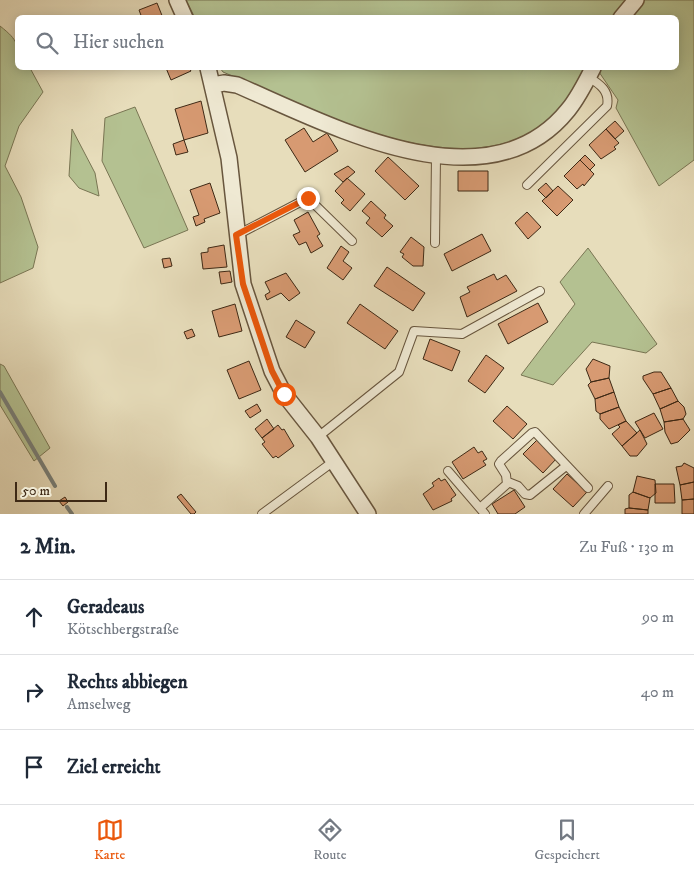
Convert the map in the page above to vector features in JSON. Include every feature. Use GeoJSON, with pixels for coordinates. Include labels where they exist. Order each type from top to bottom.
{"type":"FeatureCollection","features":[{"type":"Feature","properties":{"kind":"street"},"geometry":{"type":"LineString","coordinates":[[177,0],[184,15]]}},
{"type":"Feature","properties":{"kind":"street"},"geometry":{"type":"LineString","coordinates":[[624,15],[636,0]]}},
{"type":"Feature","properties":{"kind":"street"},"geometry":{"type":"LineString","coordinates":[[209,70],[229,158],[236,235],[243,284],[272,371],[284,394],[318,437],[368,514]]}},
{"type":"Feature","properties":{"kind":"street"},"geometry":{"type":"LineString","coordinates":[[213,85],[224,83],[237,85],[363,139],[410,152],[436,156],[508,151],[525,144],[556,122],[569,110],[590,72]]}},
{"type":"Feature","properties":{"kind":"lane"},"geometry":{"type":"LineString","coordinates":[[527,185],[607,106],[609,98],[606,92],[590,72]]}},
{"type":"Feature","properties":{"kind":"lane"},"geometry":{"type":"LineString","coordinates":[[435,243],[436,156]]}},
{"type":"Feature","properties":{"kind":"lane"},"geometry":{"type":"LineString","coordinates":[[236,235],[308,198],[352,241]]}},
{"type":"Feature","properties":{"kind":"lane"},"geometry":{"type":"LineString","coordinates":[[318,437],[399,372],[414,331],[462,334],[540,291]]}},
{"type":"Feature","properties":{"kind":"lane"},"geometry":{"type":"LineString","coordinates":[[566,466],[530,495],[525,494],[518,486],[508,482],[499,464],[532,433],[536,432],[588,488]]}},
{"type":"Feature","properties":{"kind":"lane"},"geometry":{"type":"LineString","coordinates":[[262,514],[334,461]]}},
{"type":"Feature","properties":{"kind":"lane"},"geometry":{"type":"LineString","coordinates":[[448,471],[482,511],[508,482]]}},
{"type":"Feature","properties":{"kind":"lane"},"geometry":{"type":"LineString","coordinates":[[584,514],[608,486]]}},
{"type":"Feature","properties":{"kind":"lane"},"geometry":{"type":"LineString","coordinates":[[274,504],[277,514]]}},
{"type":"Feature","properties":{"kind":"green space"},"geometry":{"type":"Polygon","coordinates":[[[186,0],[694,0],[694,160],[659,186],[616,108],[618,100],[599,72],[596,70],[679,70],[679,15],[194,15],[186,0]]]}},
{"type":"Feature","properties":{"kind":"green space"},"geometry":{"type":"Polygon","coordinates":[[[0,26],[15,42],[15,70],[31,70],[43,92],[19,126],[5,166],[21,197],[38,247],[33,268],[0,283],[0,26]]]}},
{"type":"Feature","properties":{"kind":"green space"},"geometry":{"type":"Polygon","coordinates":[[[222,70],[584,70],[563,104],[546,123],[511,142],[471,148],[428,146],[384,136],[340,122],[297,105],[222,70]]]}},
{"type":"Feature","properties":{"kind":"green space"},"geometry":{"type":"Polygon","coordinates":[[[135,107],[188,230],[144,248],[102,161],[105,118],[135,107]]]}},
{"type":"Feature","properties":{"kind":"green space"},"geometry":{"type":"Polygon","coordinates":[[[72,129],[95,173],[99,196],[79,188],[69,176],[72,129]]]}},
{"type":"Feature","properties":{"kind":"green space"},"geometry":{"type":"Polygon","coordinates":[[[588,248],[657,344],[646,353],[592,342],[553,385],[521,375],[575,304],[560,282],[588,248]]]}},
{"type":"Feature","properties":{"kind":"green space"},"geometry":{"type":"Polygon","coordinates":[[[0,364],[4,366],[50,448],[34,461],[0,405],[0,364]]]}},
{"type":"Feature","properties":{"kind":"building"},"geometry":{"type":"Polygon","coordinates":[[[157,3],[162,15],[141,15],[139,10],[157,3]]]}},
{"type":"Feature","properties":{"kind":"building"},"geometry":{"type":"Polygon","coordinates":[[[167,70],[191,71],[171,80],[167,70]]]}},
{"type":"Feature","properties":{"kind":"building"},"geometry":{"type":"Polygon","coordinates":[[[201,101],[208,133],[184,140],[175,109],[201,101]]]}},
{"type":"Feature","properties":{"kind":"building"},"geometry":{"type":"Polygon","coordinates":[[[615,121],[624,131],[615,139],[606,129],[615,121]]]}},
{"type":"Feature","properties":{"kind":"building"},"geometry":{"type":"Polygon","coordinates":[[[304,128],[313,142],[327,133],[338,151],[305,172],[285,140],[304,128]]]}},
{"type":"Feature","properties":{"kind":"building"},"geometry":{"type":"Polygon","coordinates":[[[606,129],[619,143],[614,147],[616,149],[601,159],[589,145],[606,129]]]}},
{"type":"Feature","properties":{"kind":"building"},"geometry":{"type":"Polygon","coordinates":[[[184,140],[188,152],[176,155],[173,144],[184,140]]]}},
{"type":"Feature","properties":{"kind":"building"},"geometry":{"type":"Polygon","coordinates":[[[585,155],[595,165],[590,170],[580,160],[585,155]]]}},
{"type":"Feature","properties":{"kind":"building"},"geometry":{"type":"Polygon","coordinates":[[[388,157],[419,186],[405,200],[375,171],[388,157]]]}},
{"type":"Feature","properties":{"kind":"building"},"geometry":{"type":"Polygon","coordinates":[[[580,160],[594,174],[584,186],[583,184],[577,189],[564,176],[580,160]]]}},
{"type":"Feature","properties":{"kind":"building"},"geometry":{"type":"Polygon","coordinates":[[[348,166],[355,172],[343,182],[334,174],[348,166]]]}},
{"type":"Feature","properties":{"kind":"building"},"geometry":{"type":"Polygon","coordinates":[[[458,171],[488,171],[488,191],[458,191],[458,171]]]}},
{"type":"Feature","properties":{"kind":"building"},"geometry":{"type":"Polygon","coordinates":[[[347,178],[365,194],[350,211],[341,203],[344,200],[335,191],[347,178]]]}},
{"type":"Feature","properties":{"kind":"building"},"geometry":{"type":"Polygon","coordinates":[[[210,183],[220,213],[204,219],[205,222],[196,226],[193,217],[199,215],[190,190],[210,183]]]}},
{"type":"Feature","properties":{"kind":"building"},"geometry":{"type":"Polygon","coordinates":[[[546,183],[553,191],[546,198],[538,190],[546,183]]]}},
{"type":"Feature","properties":{"kind":"building"},"geometry":{"type":"Polygon","coordinates":[[[558,186],[573,200],[557,216],[542,201],[558,186]]]}},
{"type":"Feature","properties":{"kind":"building"},"geometry":{"type":"Polygon","coordinates":[[[371,201],[386,215],[384,218],[393,226],[382,237],[366,223],[370,218],[362,211],[371,201]]]}},
{"type":"Feature","properties":{"kind":"building"},"geometry":{"type":"Polygon","coordinates":[[[308,212],[320,234],[317,236],[323,246],[311,253],[306,242],[299,245],[293,235],[300,232],[294,220],[308,212]]]}},
{"type":"Feature","properties":{"kind":"building"},"geometry":{"type":"Polygon","coordinates":[[[527,212],[541,227],[528,239],[515,223],[527,212]]]}},
{"type":"Feature","properties":{"kind":"building"},"geometry":{"type":"Polygon","coordinates":[[[482,234],[491,251],[452,271],[444,254],[482,234]]]}},
{"type":"Feature","properties":{"kind":"building"},"geometry":{"type":"Polygon","coordinates":[[[411,237],[424,247],[423,266],[413,266],[402,257],[404,254],[400,252],[411,237]]]}},
{"type":"Feature","properties":{"kind":"building"},"geometry":{"type":"Polygon","coordinates":[[[224,245],[227,267],[203,269],[201,253],[208,252],[208,248],[224,245]]]}},
{"type":"Feature","properties":{"kind":"building"},"geometry":{"type":"Polygon","coordinates":[[[341,246],[349,252],[343,261],[352,268],[343,280],[327,268],[341,246]]]}},
{"type":"Feature","properties":{"kind":"building"},"geometry":{"type":"Polygon","coordinates":[[[170,258],[172,266],[164,268],[162,259],[170,258]]]}},
{"type":"Feature","properties":{"kind":"building"},"geometry":{"type":"Polygon","coordinates":[[[387,267],[425,293],[413,311],[374,286],[387,267]]]}},
{"type":"Feature","properties":{"kind":"building"},"geometry":{"type":"Polygon","coordinates":[[[230,271],[232,282],[221,284],[219,272],[230,271]]]}},
{"type":"Feature","properties":{"kind":"building"},"geometry":{"type":"Polygon","coordinates":[[[286,273],[300,293],[289,301],[281,293],[267,300],[265,295],[270,292],[265,282],[286,273]]]}},
{"type":"Feature","properties":{"kind":"building"},"geometry":{"type":"Polygon","coordinates":[[[494,274],[497,280],[506,275],[517,291],[467,317],[460,297],[470,292],[467,287],[494,274]]]}},
{"type":"Feature","properties":{"kind":"building"},"geometry":{"type":"Polygon","coordinates":[[[538,303],[548,322],[508,344],[498,324],[538,303]]]}},
{"type":"Feature","properties":{"kind":"building"},"geometry":{"type":"Polygon","coordinates":[[[235,304],[242,331],[219,337],[212,311],[235,304]]]}},
{"type":"Feature","properties":{"kind":"building"},"geometry":{"type":"Polygon","coordinates":[[[360,304],[398,331],[385,349],[347,323],[360,304]]]}},
{"type":"Feature","properties":{"kind":"building"},"geometry":{"type":"Polygon","coordinates":[[[296,320],[315,332],[305,348],[286,337],[296,320]]]}},
{"type":"Feature","properties":{"kind":"building"},"geometry":{"type":"Polygon","coordinates":[[[192,329],[195,336],[187,339],[184,332],[192,329]]]}},
{"type":"Feature","properties":{"kind":"building"},"geometry":{"type":"Polygon","coordinates":[[[430,339],[460,351],[452,371],[423,359],[430,339]]]}},
{"type":"Feature","properties":{"kind":"building"},"geometry":{"type":"Polygon","coordinates":[[[486,355],[504,368],[485,393],[468,381],[486,355]]]}},
{"type":"Feature","properties":{"kind":"building"},"geometry":{"type":"Polygon","coordinates":[[[593,359],[610,366],[609,378],[591,382],[586,369],[593,359]]]}},
{"type":"Feature","properties":{"kind":"building"},"geometry":{"type":"Polygon","coordinates":[[[249,361],[261,390],[239,399],[227,370],[249,361]]]}},
{"type":"Feature","properties":{"kind":"building"},"geometry":{"type":"Polygon","coordinates":[[[654,372],[661,372],[671,388],[653,394],[643,376],[654,372]]]}},
{"type":"Feature","properties":{"kind":"building"},"geometry":{"type":"Polygon","coordinates":[[[609,378],[614,392],[595,399],[588,385],[591,382],[609,378]]]}},
{"type":"Feature","properties":{"kind":"building"},"geometry":{"type":"Polygon","coordinates":[[[671,388],[678,401],[660,409],[653,394],[671,388]]]}},
{"type":"Feature","properties":{"kind":"building"},"geometry":{"type":"Polygon","coordinates":[[[614,392],[619,407],[600,414],[596,411],[595,399],[614,392]]]}},
{"type":"Feature","properties":{"kind":"building"},"geometry":{"type":"Polygon","coordinates":[[[678,401],[684,407],[686,414],[683,419],[664,422],[660,409],[678,401]]]}},
{"type":"Feature","properties":{"kind":"building"},"geometry":{"type":"Polygon","coordinates":[[[257,404],[261,411],[250,418],[245,411],[257,404]]]}},
{"type":"Feature","properties":{"kind":"building"},"geometry":{"type":"Polygon","coordinates":[[[507,406],[527,424],[513,439],[493,421],[507,406]]]}},
{"type":"Feature","properties":{"kind":"building"},"geometry":{"type":"Polygon","coordinates":[[[619,407],[626,421],[609,429],[600,419],[600,414],[619,407]]]}},
{"type":"Feature","properties":{"kind":"building"},"geometry":{"type":"Polygon","coordinates":[[[654,413],[663,429],[645,438],[635,422],[654,413]]]}},
{"type":"Feature","properties":{"kind":"building"},"geometry":{"type":"Polygon","coordinates":[[[267,419],[274,429],[262,438],[255,429],[267,419]]]}},
{"type":"Feature","properties":{"kind":"building"},"geometry":{"type":"Polygon","coordinates":[[[683,419],[690,430],[678,442],[671,444],[665,432],[664,422],[683,419]]]}},
{"type":"Feature","properties":{"kind":"building"},"geometry":{"type":"Polygon","coordinates":[[[626,421],[637,433],[622,446],[612,434],[620,427],[618,425],[626,421]]]}},
{"type":"Feature","properties":{"kind":"building"},"geometry":{"type":"Polygon","coordinates":[[[278,425],[282,430],[284,429],[294,446],[278,458],[276,456],[273,458],[262,444],[265,442],[262,438],[278,425]]]}},
{"type":"Feature","properties":{"kind":"building"},"geometry":{"type":"Polygon","coordinates":[[[640,430],[647,444],[637,456],[630,456],[622,446],[640,430]]]}},
{"type":"Feature","properties":{"kind":"building"},"geometry":{"type":"Polygon","coordinates":[[[537,440],[557,458],[543,473],[523,454],[537,440]]]}},
{"type":"Feature","properties":{"kind":"building"},"geometry":{"type":"Polygon","coordinates":[[[474,447],[478,453],[482,451],[487,459],[483,461],[486,465],[463,479],[452,462],[474,447]]]}},
{"type":"Feature","properties":{"kind":"building"},"geometry":{"type":"Polygon","coordinates":[[[684,463],[694,468],[694,482],[680,485],[676,467],[682,466],[684,463]]]}},
{"type":"Feature","properties":{"kind":"building"},"geometry":{"type":"Polygon","coordinates":[[[567,474],[587,492],[573,507],[553,489],[567,474]]]}},
{"type":"Feature","properties":{"kind":"building"},"geometry":{"type":"Polygon","coordinates":[[[637,476],[655,480],[656,493],[650,498],[633,492],[637,476]]]}},
{"type":"Feature","properties":{"kind":"building"},"geometry":{"type":"Polygon","coordinates":[[[439,478],[441,481],[445,479],[456,495],[451,499],[452,501],[433,510],[423,494],[434,486],[432,483],[439,478]]]}},
{"type":"Feature","properties":{"kind":"building"},"geometry":{"type":"Polygon","coordinates":[[[694,482],[694,499],[682,500],[680,485],[694,482]]]}},
{"type":"Feature","properties":{"kind":"building"},"geometry":{"type":"Polygon","coordinates":[[[655,484],[674,484],[675,503],[655,503],[655,484]]]}},
{"type":"Feature","properties":{"kind":"building"},"geometry":{"type":"Polygon","coordinates":[[[514,490],[525,507],[515,514],[498,514],[492,504],[514,490]]]}},
{"type":"Feature","properties":{"kind":"building"},"geometry":{"type":"Polygon","coordinates":[[[633,492],[650,498],[648,510],[629,508],[629,495],[633,492]]]}},
{"type":"Feature","properties":{"kind":"building"},"geometry":{"type":"Polygon","coordinates":[[[181,494],[196,512],[194,514],[191,514],[177,497],[181,494]]]}},
{"type":"Feature","properties":{"kind":"building"},"geometry":{"type":"Polygon","coordinates":[[[65,497],[68,502],[63,506],[59,501],[65,497]]]}},
{"type":"Feature","properties":{"kind":"building"},"geometry":{"type":"Polygon","coordinates":[[[694,499],[694,514],[682,514],[682,500],[694,499]]]}},
{"type":"Feature","properties":{"kind":"building"},"geometry":{"type":"Polygon","coordinates":[[[625,509],[648,510],[648,514],[625,514],[625,509]]]}},
{"type":"Feature","properties":{"kind":"waterway"},"geometry":{"type":"LineString","coordinates":[[0,392],[55,486]]}},
{"type":"Feature","properties":{"kind":"waterway"},"geometry":{"type":"LineString","coordinates":[[67,507],[72,514]]}},
{"type":"Feature","properties":{"kind":"route"},"geometry":{"type":"LineString","coordinates":[[284,394],[272,371],[243,284],[236,235],[308,198]]}}]}
